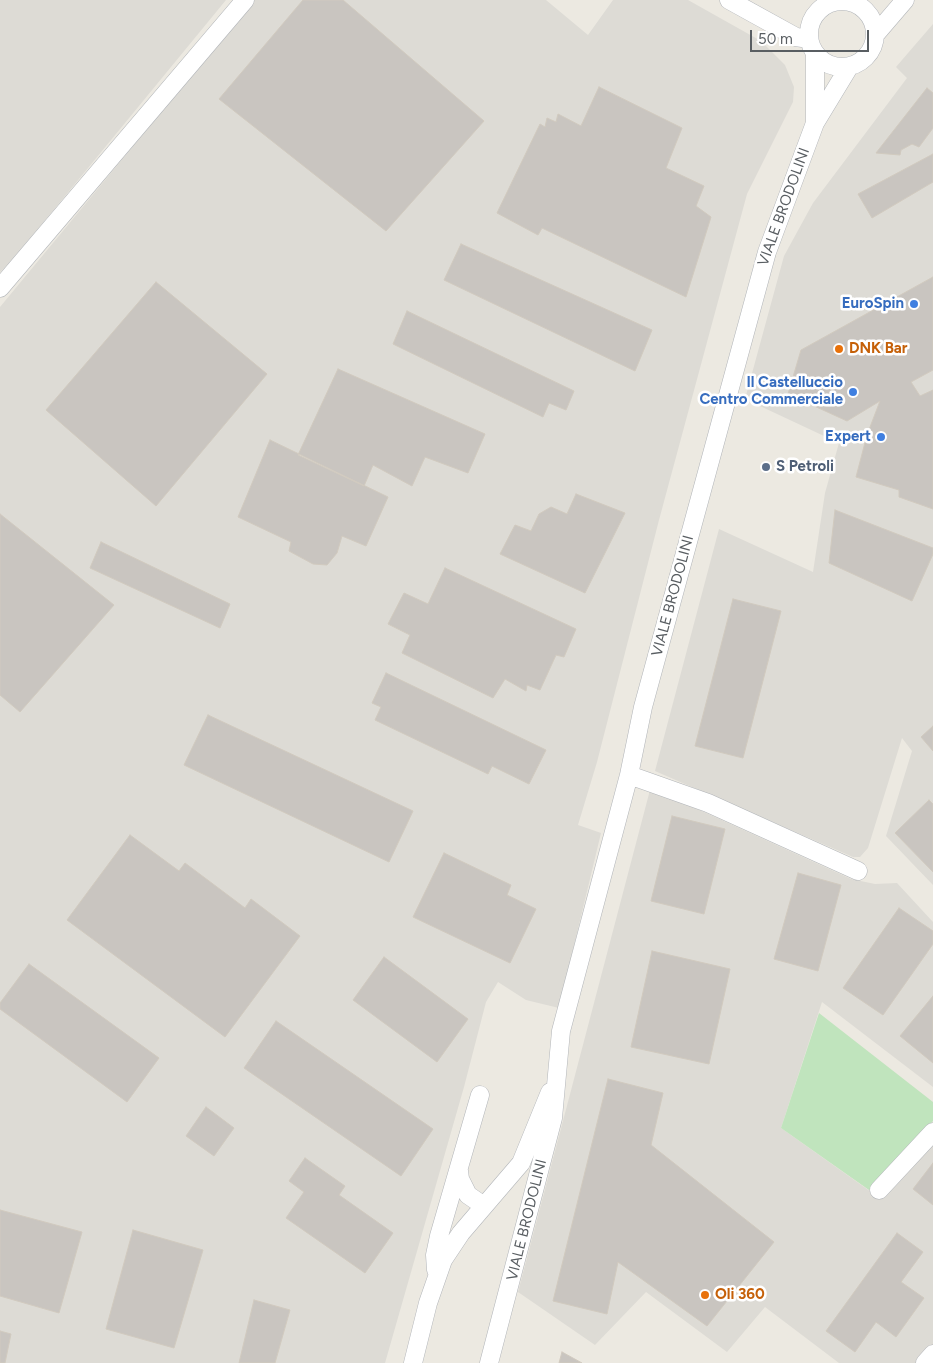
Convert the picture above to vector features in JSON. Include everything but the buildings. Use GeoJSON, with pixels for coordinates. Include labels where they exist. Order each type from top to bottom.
{"type":"FeatureCollection","features":[{"type":"Feature","properties":{"kind":"street"},"geometry":{"type":"LineString","coordinates":[[0,288],[245,0]]}},
{"type":"Feature","properties":{"kind":"street"},"geometry":{"type":"LineString","coordinates":[[729,0],[812,47],[830,66],[849,67],[864,59],[870,52],[875,35],[874,24],[865,11],[851,2],[830,2],[811,20],[812,47]]}},
{"type":"Feature","properties":{"kind":"street"},"geometry":{"type":"LineString","coordinates":[[875,35],[906,0]]}},
{"type":"Feature","properties":{"kind":"street","name":"VIALE BRODOLINI"},"geometry":{"type":"LineString","coordinates":[[812,47],[815,123]]}},
{"type":"Feature","properties":{"kind":"street","name":"VIALE BRODOLINI"},"geometry":{"type":"LineString","coordinates":[[489,1363],[553,1118],[561,1031],[629,775],[643,707],[766,252],[815,123],[849,67]]}},
{"type":"Feature","properties":{"kind":"street"},"geometry":{"type":"LineString","coordinates":[[629,775],[708,803],[858,871]]}},
{"type":"Feature","properties":{"kind":"street","name":"VIALE BRODOLINI"},"geometry":{"type":"LineString","coordinates":[[413,1363],[437,1275],[443,1260],[461,1233],[521,1163],[557,1075]]}},
{"type":"Feature","properties":{"kind":"street"},"geometry":{"type":"LineString","coordinates":[[437,1275],[434,1255],[480,1095]]}},
{"type":"Feature","properties":{"kind":"street"},"geometry":{"type":"LineString","coordinates":[[879,1190],[933,1132]]}},
{"type":"Feature","properties":{"kind":"street"},"geometry":{"type":"LineString","coordinates":[[459,1171],[460,1179],[468,1195],[484,1206]]}},
{"type":"Feature","properties":{"kind":"street"},"geometry":{"type":"LineString","coordinates":[[925,1363],[933,1354]]}},
{"type":"Feature","properties":{"kind":"shaded area"},"geometry":{"type":"Polygon","coordinates":[[[0,0],[226,0],[10,263],[0,272],[0,0]]]}},
{"type":"Feature","properties":{"kind":"shaded area"},"geometry":{"type":"Polygon","coordinates":[[[254,0],[546,0],[588,35],[613,0],[688,0],[761,41],[785,65],[794,87],[793,102],[747,194],[659,520],[597,762],[578,825],[601,833],[559,1008],[526,1000],[498,982],[486,1002],[464,1087],[385,1363],[0,1363],[0,307],[254,0]]]}},
{"type":"Feature","properties":{"kind":"shaded area"},"geometry":{"type":"Polygon","coordinates":[[[933,24],[933,885],[886,836],[912,751],[902,738],[868,848],[860,857],[853,857],[655,771],[719,529],[813,572],[825,493],[839,443],[745,399],[784,256],[813,203],[907,78],[896,67],[933,24]]]}},
{"type":"Feature","properties":{"kind":"shaded area"},"geometry":{"type":"Polygon","coordinates":[[[650,790],[693,807],[851,879],[875,884],[897,883],[933,922],[933,1087],[822,1002],[781,1128],[881,1199],[933,1143],[933,1346],[918,1363],[839,1363],[765,1307],[727,1352],[646,1292],[595,1345],[518,1292],[650,790]]]}},
{"type":"Feature","properties":{"kind":"green space"},"geometry":{"type":"Polygon","coordinates":[[[819,1013],[933,1102],[933,1121],[869,1190],[781,1128],[819,1013]]]}},
{"type":"Feature","properties":{"kind":"place","name":"EuroSpin"},"geometry":{"type":"Point","coordinates":[914,304]}},
{"type":"Feature","properties":{"kind":"place","name":"DNK Bar"},"geometry":{"type":"Point","coordinates":[839,349]}},
{"type":"Feature","properties":{"kind":"place","name":"Il Castelluccio Centro Commerciale"},"geometry":{"type":"Point","coordinates":[853,392]}},
{"type":"Feature","properties":{"kind":"place","name":"Expert"},"geometry":{"type":"Point","coordinates":[881,437]}},
{"type":"Feature","properties":{"kind":"place","name":"S Petroli"},"geometry":{"type":"Point","coordinates":[766,467]}},
{"type":"Feature","properties":{"kind":"place","name":"Oli 360"},"geometry":{"type":"Point","coordinates":[705,1295]}}]}
